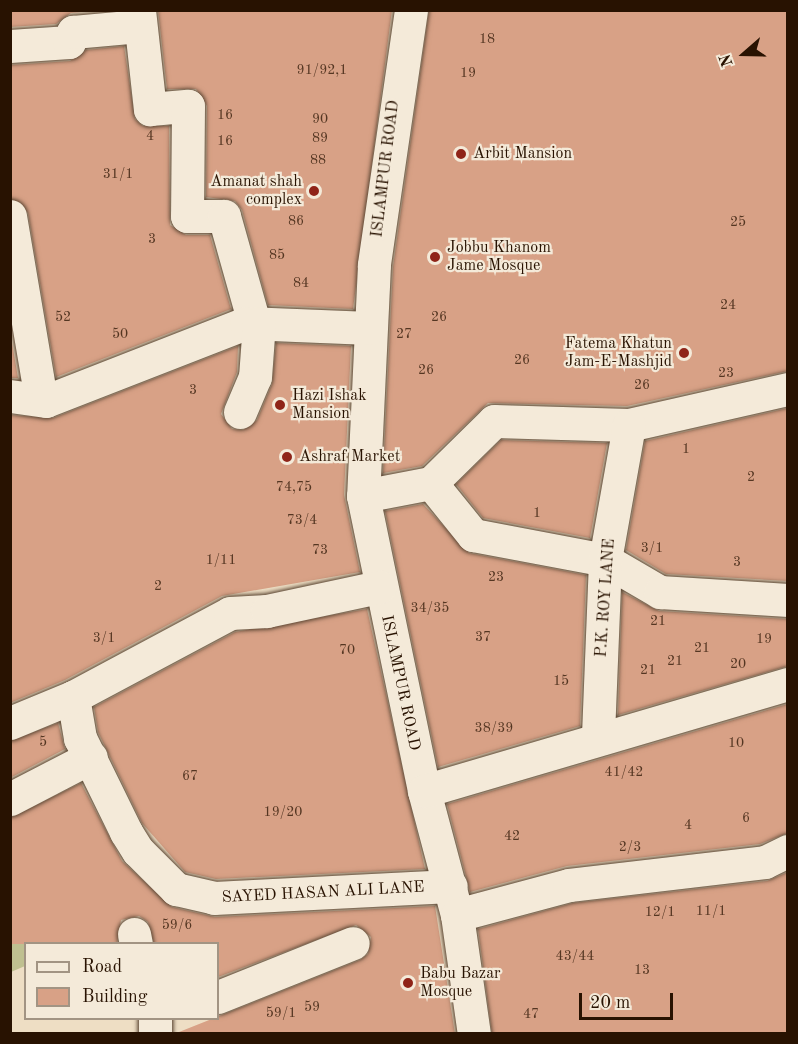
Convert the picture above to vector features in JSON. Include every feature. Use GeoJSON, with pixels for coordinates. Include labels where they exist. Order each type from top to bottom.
{"type":"FeatureCollection","features":[{"type":"Feature","properties":{"kind":"street","name":"ISLAMPUR ROAD"},"geometry":{"type":"LineString","coordinates":[[411,10],[386,166],[370,328],[363,496],[379,587],[424,791],[454,901],[474,1034]]}},
{"type":"Feature","properties":{"kind":"street"},"geometry":{"type":"LineString","coordinates":[[10,46],[69,42],[72,32],[140,18],[150,108],[188,106],[187,216],[224,216],[256,323],[255,377],[240,412]]}},
{"type":"Feature","properties":{"kind":"street"},"geometry":{"type":"LineString","coordinates":[[10,216],[26,398],[256,323],[370,328]]}},
{"type":"Feature","properties":{"kind":"street"},"geometry":{"type":"LineString","coordinates":[[363,496],[431,483],[494,421],[628,425],[788,389]]}},
{"type":"Feature","properties":{"kind":"street","name":"P.K. ROY LANE"},"geometry":{"type":"LineString","coordinates":[[598,735],[605,560],[628,425]]}},
{"type":"Feature","properties":{"kind":"street"},"geometry":{"type":"LineString","coordinates":[[431,483],[473,535],[605,560],[660,592],[788,600]]}},
{"type":"Feature","properties":{"kind":"street"},"geometry":{"type":"LineString","coordinates":[[10,723],[74,697],[230,613],[267,611],[379,587]]}},
{"type":"Feature","properties":{"kind":"street"},"geometry":{"type":"LineString","coordinates":[[424,791],[598,735],[788,684]]}},
{"type":"Feature","properties":{"kind":"street","name":"SAYED HASAN ALI LANE"},"geometry":{"type":"LineString","coordinates":[[74,697],[80,738],[138,851],[176,889],[214,898],[454,901],[765,862],[788,851]]}},
{"type":"Feature","properties":{"kind":"street"},"geometry":{"type":"LineString","coordinates":[[10,799],[91,757]]}},
{"type":"Feature","properties":{"kind":"street"},"geometry":{"type":"LineString","coordinates":[[219,997],[353,943]]}},
{"type":"Feature","properties":{"kind":"green space"},"geometry":{"type":"Polygon","coordinates":[[[11,937],[24,943],[24,966],[11,972],[11,937]]]}},
{"type":"Feature","properties":{"kind":"building"},"geometry":{"type":"Polygon","coordinates":[[[10,10],[103,10],[71,13],[56,24],[10,27],[10,10]]]}},
{"type":"Feature","properties":{"kind":"building"},"geometry":{"type":"Polygon","coordinates":[[[158,10],[392,10],[353,309],[268,305],[242,210],[235,201],[206,197],[207,106],[196,89],[167,89],[158,10]]]}},
{"type":"Feature","properties":{"kind":"building"},"geometry":{"type":"Polygon","coordinates":[[[429,10],[788,10],[788,371],[627,406],[488,403],[422,466],[383,473],[393,267],[429,10]]]}},
{"type":"Feature","properties":{"kind":"building"},"geometry":{"type":"Polygon","coordinates":[[[124,46],[135,119],[143,126],[169,126],[170,225],[186,235],[210,235],[231,309],[56,377],[28,213],[10,198],[10,65],[70,61],[86,50],[124,46]]]}},
{"type":"Feature","properties":{"kind":"building"},"geometry":{"type":"Polygon","coordinates":[[[10,331],[18,378],[10,378],[10,331]]]}},
{"type":"Feature","properties":{"kind":"building"},"geometry":{"type":"Polygon","coordinates":[[[276,343],[351,346],[344,495],[360,572],[222,596],[65,680],[10,703],[10,415],[53,418],[238,346],[237,372],[221,414],[232,429],[243,430],[257,420],[272,384],[276,343]]]}},
{"type":"Feature","properties":{"kind":"building"},"geometry":{"type":"Polygon","coordinates":[[[788,408],[788,581],[666,574],[626,550],[645,441],[788,408]]]}},
{"type":"Feature","properties":{"kind":"building"},"geometry":{"type":"Polygon","coordinates":[[[501,440],[607,443],[590,538],[483,518],[456,484],[501,440]]]}},
{"type":"Feature","properties":{"kind":"building"},"geometry":{"type":"Polygon","coordinates":[[[423,504],[469,553],[586,575],[580,726],[438,767],[385,511],[423,504]]]}},
{"type":"Feature","properties":{"kind":"building"},"geometry":{"type":"Polygon","coordinates":[[[622,592],[659,611],[788,619],[788,666],[618,715],[622,592]]]}},
{"type":"Feature","properties":{"kind":"building"},"geometry":{"type":"Polygon","coordinates":[[[367,609],[425,869],[216,879],[185,872],[142,823],[98,732],[94,707],[235,632],[367,609]]]}},
{"type":"Feature","properties":{"kind":"building"},"geometry":{"type":"Polygon","coordinates":[[[788,704],[788,833],[760,844],[567,866],[470,892],[447,804],[788,704]]]}},
{"type":"Feature","properties":{"kind":"building"},"geometry":{"type":"Polygon","coordinates":[[[58,723],[65,749],[10,778],[10,741],[58,723]]]}},
{"type":"Feature","properties":{"kind":"building"},"geometry":{"type":"Polygon","coordinates":[[[81,783],[122,861],[172,907],[215,917],[435,906],[455,1034],[174,1034],[209,1020],[219,1020],[219,1016],[360,960],[368,954],[371,937],[356,925],[219,977],[219,942],[153,942],[148,922],[139,916],[121,920],[117,942],[10,944],[10,818],[81,783]]]}},
{"type":"Feature","properties":{"kind":"building"},"geometry":{"type":"Polygon","coordinates":[[[788,872],[788,1034],[492,1034],[478,929],[573,903],[767,881],[788,872]]]}},
{"type":"Feature","properties":{"kind":"place","name":"Arbit Mansion"},"geometry":{"type":"Point","coordinates":[461,154]}},
{"type":"Feature","properties":{"kind":"place","name":"Amanat shah complex"},"geometry":{"type":"Point","coordinates":[314,191]}},
{"type":"Feature","properties":{"kind":"place","name":"Jobbu Khanom Jame Mosque"},"geometry":{"type":"Point","coordinates":[435,257]}},
{"type":"Feature","properties":{"kind":"place","name":"Fatema Khatun Jam-E-Mashjid"},"geometry":{"type":"Point","coordinates":[684,353]}},
{"type":"Feature","properties":{"kind":"place","name":"Hazi Ishak Mansion"},"geometry":{"type":"Point","coordinates":[280,405]}},
{"type":"Feature","properties":{"kind":"place","name":"Ashraf Market"},"geometry":{"type":"Point","coordinates":[287,457]}},
{"type":"Feature","properties":{"kind":"place","name":"Babu Bazar Mosque"},"geometry":{"type":"Point","coordinates":[408,983]}}]}
